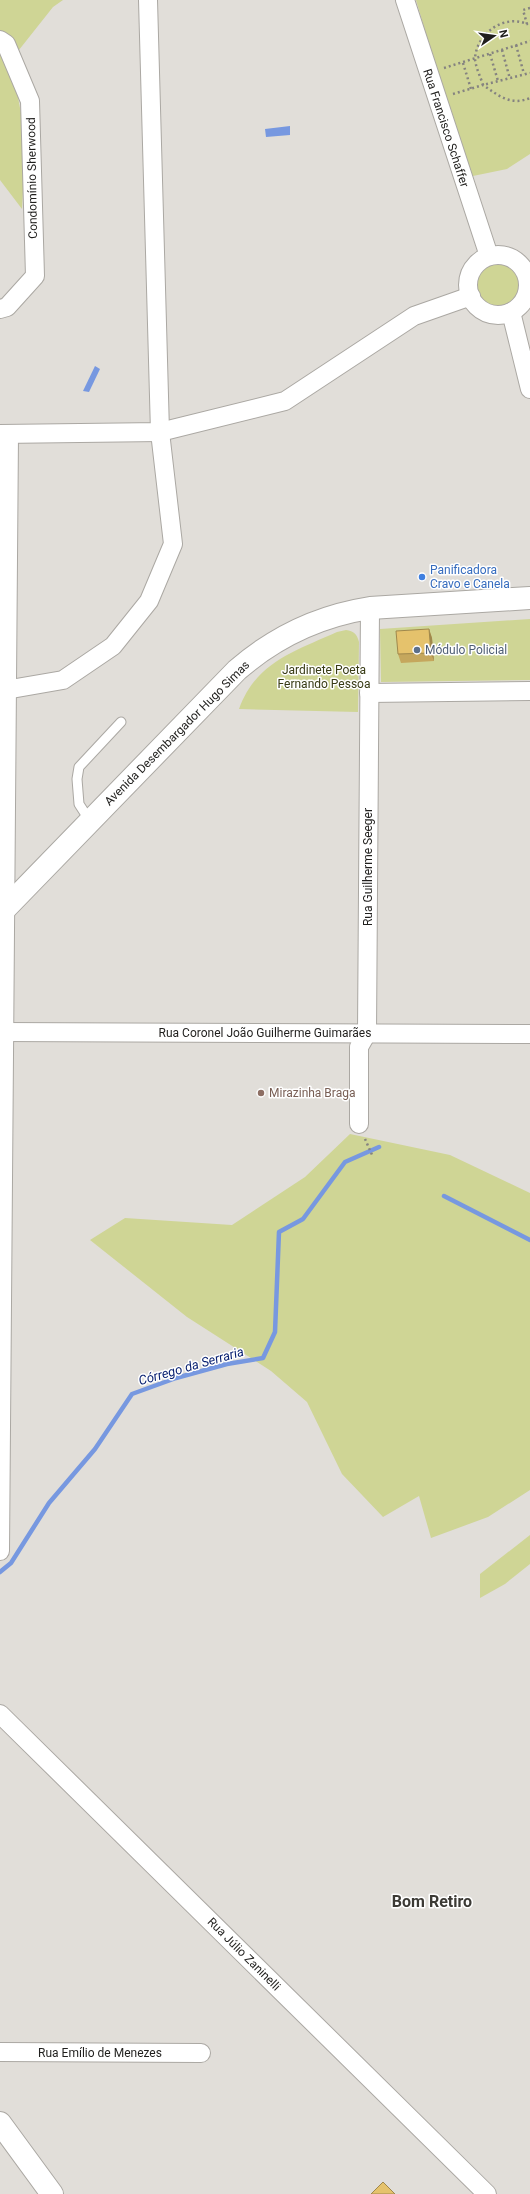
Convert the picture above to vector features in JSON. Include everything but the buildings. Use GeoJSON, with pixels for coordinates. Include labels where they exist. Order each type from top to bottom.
{"type":"FeatureCollection","features":[{"type":"Feature","properties":{"kind":"main road","name":"Avenida Desembargador Hugo Simas"},"geometry":{"type":"LineString","coordinates":[[3,911],[214,693],[255,655],[284,636],[332,616],[370,608],[530,598]]}},
{"type":"Feature","properties":{"kind":"main road"},"geometry":{"type":"LineString","coordinates":[[0,2123],[52,2194]]}},
{"type":"Feature","properties":{"kind":"street"},"geometry":{"type":"LineString","coordinates":[[3,691],[63,680],[113,646],[149,601],[173,544],[160,432],[148,0]]}},
{"type":"Feature","properties":{"kind":"street","name":"Rua Francisco Schaffer"},"geometry":{"type":"LineString","coordinates":[[405,0],[489,256]]}},
{"type":"Feature","properties":{"kind":"street","name":"Condomínio Sherwood"},"geometry":{"type":"LineString","coordinates":[[0,40],[6,44],[30,101],[34,276],[7,307],[0,309]]}},
{"type":"Feature","properties":{"kind":"street"},"geometry":{"type":"LineString","coordinates":[[503,255],[516,260],[527,275],[529,292],[524,301],[510,312],[501,315],[492,314],[483,310],[471,296],[468,287],[469,277],[474,268],[489,256],[503,255]]}},
{"type":"Feature","properties":{"kind":"street"},"geometry":{"type":"LineString","coordinates":[[0,1551],[4,434],[160,432],[285,401],[414,316],[471,296]]}},
{"type":"Feature","properties":{"kind":"street"},"geometry":{"type":"LineString","coordinates":[[510,312],[530,389]]}},
{"type":"Feature","properties":{"kind":"street","name":"Rua Guilherme Seeger"},"geometry":{"type":"LineString","coordinates":[[358,1124],[359,1047],[367,1033],[370,608]]}},
{"type":"Feature","properties":{"kind":"street"},"geometry":{"type":"LineString","coordinates":[[369,693],[530,691]]}},
{"type":"Feature","properties":{"kind":"street","name":"Rua Coronel João Guilherme Guimarães"},"geometry":{"type":"LineString","coordinates":[[2,1032],[530,1034]]}},
{"type":"Feature","properties":{"kind":"street","name":"Rua Júlio Zaninelli"},"geometry":{"type":"LineString","coordinates":[[0,1714],[487,2194]]}},
{"type":"Feature","properties":{"kind":"street","name":"Rua Emílio de Menezes"},"geometry":{"type":"LineString","coordinates":[[0,2052],[201,2053]]}},
{"type":"Feature","properties":{"kind":"lane"},"geometry":{"type":"LineString","coordinates":[[90,821],[79,804],[77,779],[79,767],[120,722]]}},
{"type":"Feature","properties":{"kind":"path"},"geometry":{"type":"LineString","coordinates":[[530,8],[523,10],[527,24],[518,20],[505,22],[485,34],[475,59],[483,85],[503,99],[514,102],[530,98]]}},
{"type":"Feature","properties":{"kind":"path"},"geometry":{"type":"LineString","coordinates":[[428,72],[463,63],[530,41]]}},
{"type":"Feature","properties":{"kind":"path"},"geometry":{"type":"LineString","coordinates":[[516,45],[524,74]]}},
{"type":"Feature","properties":{"kind":"path"},"geometry":{"type":"LineString","coordinates":[[502,50],[510,78]]}},
{"type":"Feature","properties":{"kind":"path"},"geometry":{"type":"LineString","coordinates":[[490,54],[498,82]]}},
{"type":"Feature","properties":{"kind":"path"},"geometry":{"type":"LineString","coordinates":[[463,63],[471,89]]}},
{"type":"Feature","properties":{"kind":"path"},"geometry":{"type":"LineString","coordinates":[[436,98],[530,73]]}},
{"type":"Feature","properties":{"kind":"green space"},"geometry":{"type":"Polygon","coordinates":[[[0,0],[63,0],[53,7],[11,60],[26,140],[22,209],[0,180],[0,0]]]}},
{"type":"Feature","properties":{"kind":"green space"},"geometry":{"type":"Polygon","coordinates":[[[416,0],[530,0],[530,154],[507,169],[468,177],[416,0]]]}},
{"type":"Feature","properties":{"kind":"green space"},"geometry":{"type":"Polygon","coordinates":[[[493,262],[503,262],[515,269],[522,281],[522,291],[515,303],[503,310],[493,310],[485,306],[478,299],[474,291],[474,281],[478,273],[485,266],[493,262]]]}},
{"type":"Feature","properties":{"kind":"green space"},"geometry":{"type":"Polygon","coordinates":[[[530,619],[530,680],[381,682],[380,629],[530,619]]]}},
{"type":"Feature","properties":{"kind":"green space","name":"Jardinete Poeta Fernando Pessoa"},"geometry":{"type":"Polygon","coordinates":[[[346,630],[355,633],[359,642],[358,712],[239,709],[246,693],[266,669],[292,652],[306,645],[337,632],[346,630]]]}},
{"type":"Feature","properties":{"kind":"green space"},"geometry":{"type":"Polygon","coordinates":[[[350,1134],[450,1155],[530,1193],[530,1490],[488,1517],[431,1538],[419,1496],[383,1517],[342,1474],[307,1402],[271,1371],[187,1317],[90,1240],[125,1218],[232,1225],[305,1177],[350,1134]]]}},
{"type":"Feature","properties":{"kind":"green space"},"geometry":{"type":"Polygon","coordinates":[[[530,1535],[530,1564],[505,1584],[480,1598],[480,1574],[530,1535]]]}},
{"type":"Feature","properties":{"kind":"water"},"geometry":{"type":"Polygon","coordinates":[[[290,126],[290,135],[266,137],[265,129],[290,126]]]}},
{"type":"Feature","properties":{"kind":"water"},"geometry":{"type":"Polygon","coordinates":[[[95,366],[100,369],[89,392],[83,391],[95,366]]]}},
{"type":"Feature","properties":{"kind":"waterway","name":"Córrego da Serraria"},"geometry":{"type":"LineString","coordinates":[[0,1572],[11,1563],[49,1503],[95,1449],[132,1394],[176,1378],[227,1364],[263,1358],[275,1332],[279,1232],[303,1219],[345,1162],[379,1147]]}},
{"type":"Feature","properties":{"kind":"waterway"},"geometry":{"type":"LineString","coordinates":[[444,1196],[530,1240]]}},
{"type":"Feature","properties":{"kind":"place","name":"Panificadora Cravo e Canela"},"geometry":{"type":"Point","coordinates":[422,577]}},
{"type":"Feature","properties":{"kind":"place","name":"Módulo Policial"},"geometry":{"type":"Point","coordinates":[417,650]}},
{"type":"Feature","properties":{"kind":"place","name":"Mirazinha Braga"},"geometry":{"type":"Point","coordinates":[261,1093]}},
{"type":"Feature","properties":{"kind":"district","name":"Bom Retiro"},"geometry":{"type":"Point","coordinates":[432,1901]}}]}
